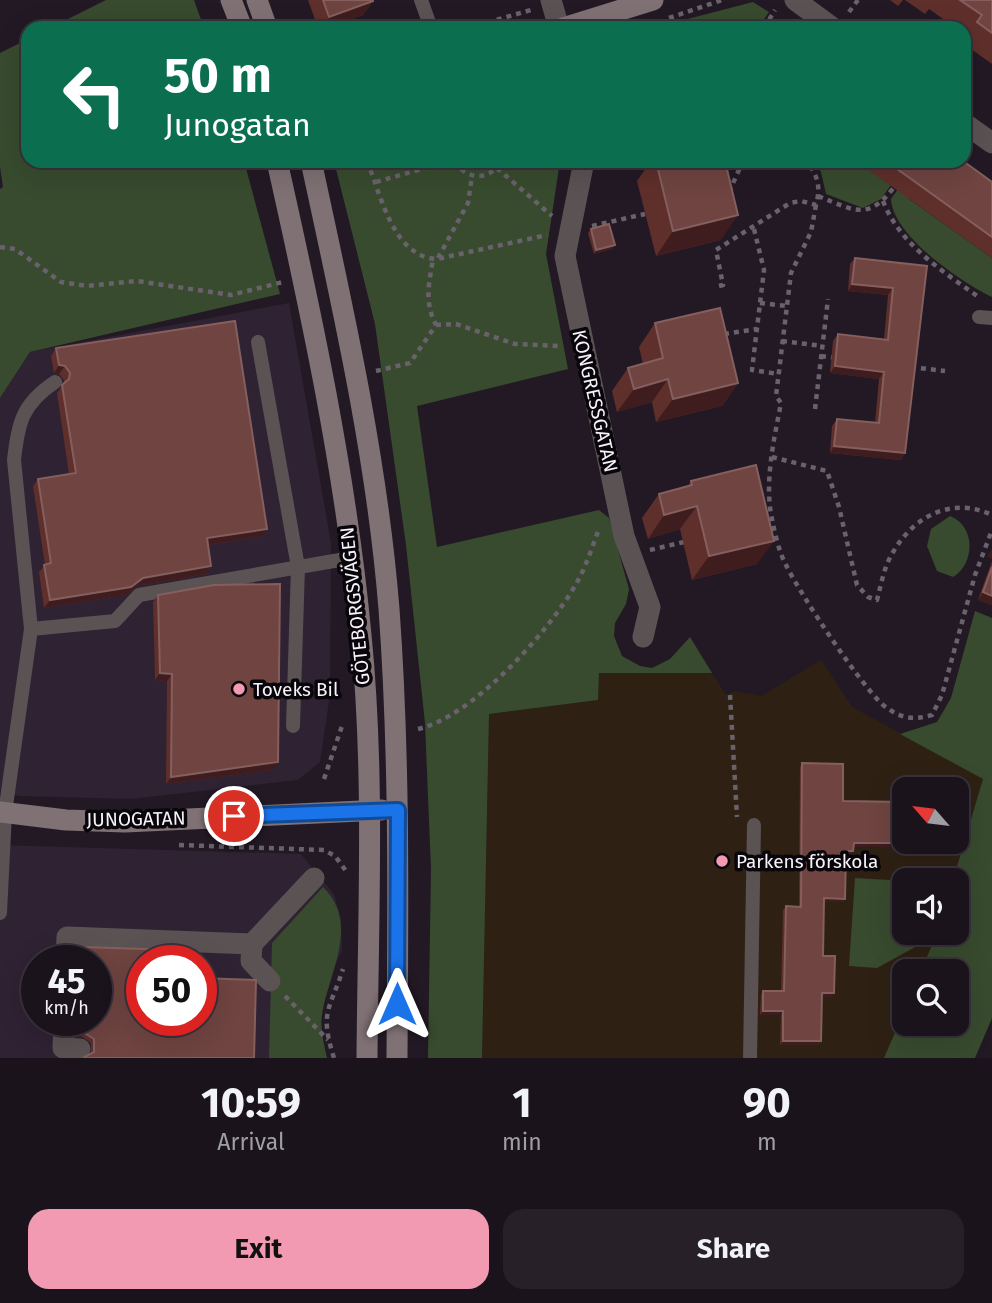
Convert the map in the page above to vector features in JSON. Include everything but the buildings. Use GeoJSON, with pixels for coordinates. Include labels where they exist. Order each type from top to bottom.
{"type":"FeatureCollection","features":[{"type":"Feature","properties":{"kind":"main road"},"geometry":{"type":"LineString","coordinates":[[232,0],[240,21]]}},
{"type":"Feature","properties":{"kind":"main road"},"geometry":{"type":"LineString","coordinates":[[257,0],[264,21]]}},
{"type":"Feature","properties":{"kind":"main road"},"geometry":{"type":"LineString","coordinates":[[600,21],[655,11]]}},
{"type":"Feature","properties":{"kind":"main road","name":"GÖTEBORGSVÄGEN"},"geometry":{"type":"LineString","coordinates":[[279,168],[327,392],[362,635],[368,810],[367,1058]]}},
{"type":"Feature","properties":{"kind":"main road","name":"GÖTEBORGSVÄGEN"},"geometry":{"type":"LineString","coordinates":[[312,168],[353,357],[389,606],[398,810],[397,1058]]}},
{"type":"Feature","properties":{"kind":"main road","name":"JUNOGATAN"},"geometry":{"type":"LineString","coordinates":[[3,812],[66,820],[125,822],[398,810]]}},
{"type":"Feature","properties":{"kind":"street"},"geometry":{"type":"LineString","coordinates":[[800,2],[835,21]]}},
{"type":"Feature","properties":{"kind":"street"},"geometry":{"type":"LineString","coordinates":[[542,4],[555,21]]}},
{"type":"Feature","properties":{"kind":"street"},"geometry":{"type":"LineString","coordinates":[[971,127],[992,143]]}},
{"type":"Feature","properties":{"kind":"street","name":"KONGRESSGATAN"},"geometry":{"type":"LineString","coordinates":[[583,168],[565,256],[624,536],[650,607],[643,637]]}},
{"type":"Feature","properties":{"kind":"street"},"geometry":{"type":"LineString","coordinates":[[270,981],[251,961],[252,944],[314,878]]}},
{"type":"Feature","properties":{"kind":"street"},"geometry":{"type":"LineString","coordinates":[[67,945],[67,937],[252,944]]}},
{"type":"Feature","properties":{"kind":"street"},"geometry":{"type":"LineString","coordinates":[[63,1036],[63,1048],[80,1049]]}},
{"type":"Feature","properties":{"kind":"lane"},"geometry":{"type":"LineString","coordinates":[[421,0],[428,21]]}},
{"type":"Feature","properties":{"kind":"lane"},"geometry":{"type":"LineString","coordinates":[[258,342],[298,567],[293,726]]}},
{"type":"Feature","properties":{"kind":"lane"},"geometry":{"type":"LineString","coordinates":[[0,912],[3,812],[32,629],[14,460],[16,437],[22,415],[36,395],[55,382]]}},
{"type":"Feature","properties":{"kind":"lane"},"geometry":{"type":"LineString","coordinates":[[32,629],[115,621],[139,595],[351,558]]}},
{"type":"Feature","properties":{"kind":"lane"},"geometry":{"type":"LineString","coordinates":[[750,1058],[754,825]]}},
{"type":"Feature","properties":{"kind":"path"},"geometry":{"type":"LineString","coordinates":[[655,11],[722,0]]}},
{"type":"Feature","properties":{"kind":"path"},"geometry":{"type":"LineString","coordinates":[[841,21],[858,0]]}},
{"type":"Feature","properties":{"kind":"path"},"geometry":{"type":"LineString","coordinates":[[490,21],[542,4]]}},
{"type":"Feature","properties":{"kind":"path"},"geometry":{"type":"LineString","coordinates":[[768,21],[775,10]]}},
{"type":"Feature","properties":{"kind":"path"},"geometry":{"type":"LineString","coordinates":[[370,168],[400,241],[435,259],[551,234]]}},
{"type":"Feature","properties":{"kind":"path"},"geometry":{"type":"LineString","coordinates":[[376,182],[427,168]]}},
{"type":"Feature","properties":{"kind":"path"},"geometry":{"type":"LineString","coordinates":[[460,168],[472,176],[488,175],[497,168],[555,219]]}},
{"type":"Feature","properties":{"kind":"path"},"geometry":{"type":"LineString","coordinates":[[719,198],[727,195],[740,168]]}},
{"type":"Feature","properties":{"kind":"path"},"geometry":{"type":"LineString","coordinates":[[812,168],[817,174],[818,196],[811,232],[790,273],[778,374],[776,396],[781,403],[772,457],[771,516],[785,565],[840,649],[886,708],[914,720],[932,715],[943,695],[975,575],[992,530]]}},
{"type":"Feature","properties":{"kind":"path"},"geometry":{"type":"LineString","coordinates":[[436,325],[427,309],[435,259],[468,203],[472,176]]}},
{"type":"Feature","properties":{"kind":"path"},"geometry":{"type":"LineString","coordinates":[[818,196],[864,212],[883,201],[900,180]]}},
{"type":"Feature","properties":{"kind":"path"},"geometry":{"type":"LineString","coordinates":[[719,286],[723,285],[716,250],[754,229],[790,203],[801,201],[816,205]]}},
{"type":"Feature","properties":{"kind":"path"},"geometry":{"type":"LineString","coordinates":[[883,201],[897,226],[918,250],[980,298],[986,317]]}},
{"type":"Feature","properties":{"kind":"path"},"geometry":{"type":"LineString","coordinates":[[583,228],[645,214]]}},
{"type":"Feature","properties":{"kind":"path"},"geometry":{"type":"LineString","coordinates":[[754,229],[764,270],[752,370],[778,374]]}},
{"type":"Feature","properties":{"kind":"path"},"geometry":{"type":"LineString","coordinates":[[0,247],[15,249],[61,282],[87,286],[130,281],[231,295],[294,280]]}},
{"type":"Feature","properties":{"kind":"path"},"geometry":{"type":"LineString","coordinates":[[815,409],[828,299]]}},
{"type":"Feature","properties":{"kind":"path"},"geometry":{"type":"LineString","coordinates":[[760,303],[787,306]]}},
{"type":"Feature","properties":{"kind":"path"},"geometry":{"type":"LineString","coordinates":[[436,325],[456,324],[515,344],[567,345]]}},
{"type":"Feature","properties":{"kind":"path"},"geometry":{"type":"LineString","coordinates":[[376,370],[410,363],[436,325]]}},
{"type":"Feature","properties":{"kind":"path"},"geometry":{"type":"LineString","coordinates":[[727,347],[724,334],[757,329]]}},
{"type":"Feature","properties":{"kind":"path"},"geometry":{"type":"LineString","coordinates":[[782,341],[822,346]]}},
{"type":"Feature","properties":{"kind":"path"},"geometry":{"type":"LineString","coordinates":[[821,356],[849,359]]}},
{"type":"Feature","properties":{"kind":"path"},"geometry":{"type":"LineString","coordinates":[[904,366],[945,371]]}},
{"type":"Feature","properties":{"kind":"path"},"geometry":{"type":"LineString","coordinates":[[772,457],[827,471],[857,585],[868,597],[877,600],[890,556],[928,516],[941,508],[982,510],[992,515]]}},
{"type":"Feature","properties":{"kind":"path"},"geometry":{"type":"LineString","coordinates":[[759,519],[771,516]]}},
{"type":"Feature","properties":{"kind":"path"},"geometry":{"type":"LineString","coordinates":[[417,729],[436,725],[458,710],[525,650],[576,584],[601,523]]}},
{"type":"Feature","properties":{"kind":"path"},"geometry":{"type":"LineString","coordinates":[[646,551],[684,542]]}},
{"type":"Feature","properties":{"kind":"path"},"geometry":{"type":"LineString","coordinates":[[730,695],[738,826]]}},
{"type":"Feature","properties":{"kind":"path"},"geometry":{"type":"LineString","coordinates":[[335,856],[349,879]]}},
{"type":"Feature","properties":{"kind":"path"},"geometry":{"type":"LineString","coordinates":[[334,1058],[328,1040],[326,1019],[329,999],[345,965]]}},
{"type":"Feature","properties":{"kind":"path"},"geometry":{"type":"LineString","coordinates":[[270,981],[328,1040]]}},
{"type":"Feature","properties":{"kind":"shaded area"},"geometry":{"type":"Polygon","coordinates":[[[289,303],[331,543],[330,695],[320,762],[298,780],[131,799],[20,796],[0,791],[0,398],[30,352],[289,303]]]}},
{"type":"Feature","properties":{"kind":"shaded area","name":"Parkens förskola"},"geometry":{"type":"Polygon","coordinates":[[[821,660],[852,707],[984,779],[970,825],[970,777],[892,777],[892,854],[961,854],[957,868],[892,868],[892,945],[932,945],[926,959],[892,959],[893,1036],[884,1058],[482,1058],[489,714],[598,700],[599,673],[712,673],[726,695],[734,691],[761,696],[821,660]]]}},
{"type":"Feature","properties":{"kind":"shaded area"},"geometry":{"type":"Polygon","coordinates":[[[0,845],[301,854],[334,894],[341,919],[342,950],[321,997],[318,1028],[324,1058],[0,1058],[0,845]]]}},
{"type":"Feature","properties":{"kind":"green space"},"geometry":{"type":"Polygon","coordinates":[[[106,0],[194,0],[202,21],[64,21],[106,0]]]}},
{"type":"Feature","properties":{"kind":"green space"},"geometry":{"type":"Polygon","coordinates":[[[753,2],[769,12],[763,21],[680,21],[753,2]]]}},
{"type":"Feature","properties":{"kind":"green space"},"geometry":{"type":"Polygon","coordinates":[[[21,42],[21,168],[246,168],[280,294],[30,352],[0,398],[0,189],[3,187],[0,167],[0,53],[21,42]]]}},
{"type":"Feature","properties":{"kind":"green space"},"geometry":{"type":"Polygon","coordinates":[[[336,168],[559,168],[546,254],[568,369],[417,406],[437,547],[599,510],[609,518],[629,589],[626,604],[615,623],[614,636],[622,656],[640,666],[652,668],[670,659],[690,637],[712,673],[599,673],[598,700],[489,714],[482,1058],[428,1058],[431,869],[425,723],[406,545],[375,324],[336,168]]]}},
{"type":"Feature","properties":{"kind":"green space"},"geometry":{"type":"Polygon","coordinates":[[[818,168],[903,168],[881,199],[863,208],[826,194],[818,168]]]}},
{"type":"Feature","properties":{"kind":"green space"},"geometry":{"type":"Polygon","coordinates":[[[913,168],[917,168],[914,192],[909,199],[992,258],[992,297],[963,281],[916,242],[903,228],[891,199],[913,168]]]}},
{"type":"Feature","properties":{"kind":"green space"},"geometry":{"type":"Polygon","coordinates":[[[950,516],[965,528],[970,545],[965,563],[953,577],[937,571],[927,546],[931,529],[950,516]]]}},
{"type":"Feature","properties":{"kind":"green space"},"geometry":{"type":"Polygon","coordinates":[[[975,611],[992,618],[992,1018],[975,1058],[884,1058],[893,1036],[969,1036],[969,959],[926,959],[932,945],[969,945],[969,868],[957,868],[961,854],[970,854],[970,823],[983,779],[900,734],[937,722],[951,698],[975,611]]]}},
{"type":"Feature","properties":{"kind":"green space"},"geometry":{"type":"Polygon","coordinates":[[[855,878],[892,880],[892,945],[917,946],[877,968],[849,966],[855,878]]]}},
{"type":"Feature","properties":{"kind":"green space"},"geometry":{"type":"Polygon","coordinates":[[[323,887],[334,901],[340,917],[341,933],[322,1015],[327,1058],[269,1058],[272,943],[323,887]]]}},
{"type":"Feature","properties":{"kind":"place","name":"Toveks Bil"},"geometry":{"type":"Point","coordinates":[239,689]}},
{"type":"Feature","properties":{"kind":"place","name":"Parkens förskola"},"geometry":{"type":"Point","coordinates":[722,861]}},
{"type":"Feature","properties":{"kind":"route"},"geometry":{"type":"LineString","coordinates":[[234,816],[398,810],[397,1004]]}}]}
